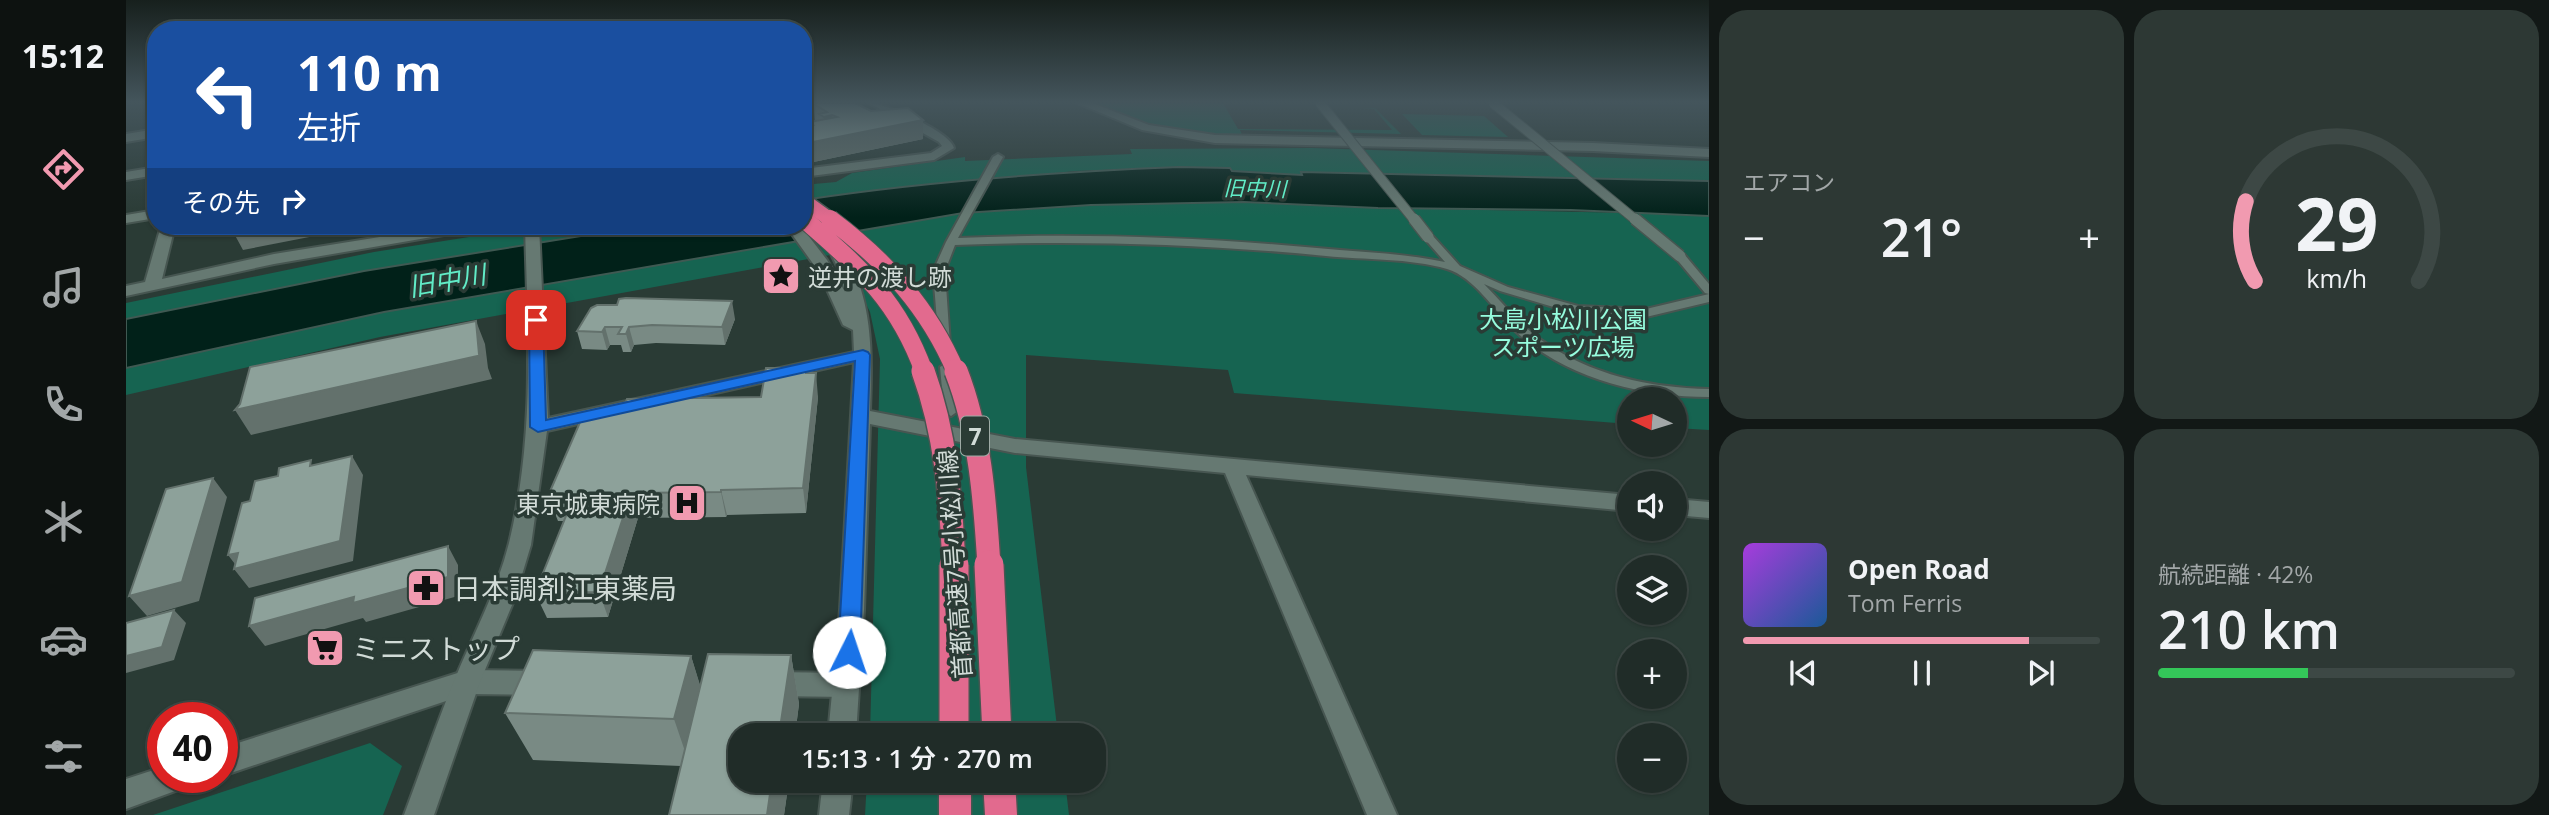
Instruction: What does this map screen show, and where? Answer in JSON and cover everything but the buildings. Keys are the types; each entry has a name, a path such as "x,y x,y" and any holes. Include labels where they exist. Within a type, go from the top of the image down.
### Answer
{"highway":[{"name":"首都高速7号小松川線","path":"812,206 894,274 933,324 962,386 975,432 982,485 990,581 996,723"},
{"name":"首都高速7号小松川線","path":"812,227 854,262 890,302 907,328 932,389 943,439 948,487 954,580 954,723"},
{"path":"955,793 955,815"},
{"path":"1000,793 1001,815"}],"street":[{"path":"812,172 934,156 948,148 945,141"},
{"path":"1304,141 1651,149 1709,154"},
{"path":"1351,141 1456,268 1501,307 1519,328 1560,357 1626,383 1664,392 1709,393"},
{"path":"1539,141 1680,256 1709,291"},
{"path":"951,411 939,271 951,242 998,157"},
{"path":"126,176 147,172"},
{"path":"812,213 845,265 860,312 863,355 843,723"},
{"path":"126,219 147,216"},
{"path":"152,285 166,235"},
{"path":"126,291 286,257 419,235"},
{"path":"419,815 467,682 503,598 520,545 538,427 531,235"},
{"path":"801,235 818,254 839,292 863,355"},
{"path":"951,242 1041,237 1282,248 1456,268 1504,289 1577,310 1615,314 1646,313 1709,298"},
{"path":"538,427 863,355"},
{"path":"861,416 1015,446 1617,502"},
{"path":"1233,468 1382,815"},
{"path":"1687,509 1706,512"},
{"path":"238,757 467,682 576,683"},
{"path":"742,684 847,685"},
{"path":"126,794 147,787"},
{"path":"834,815 837,793"}],"green space":[{"path":"1312,148 1709,161 1709,181 1302,172 1303,175 1179,167 1075,171 812,199 812,184 836,182 852,173 965,157 965,161 1132,154 1130,149"},
{"name":"大島小松川公園 スポーツ広場","path":"1244,202 1709,216 1709,430 1687,429 1687,387 1617,387 1617,423 1234,393 1228,370 1026,355 1026,467 1057,723 870,723 880,359 870,312 841,253 380,337 126,395 126,368 384,312 919,219 1122,204"},
{"path":"482,235 587,235 364,271 126,319 126,303 374,252"},
{"path":"370,743 402,766 383,815 153,815 219,793 238,793 238,787"},
{"path":"866,793 1066,793 1069,815 865,815"}],"water":[{"name":"旧中川","path":"1179,167 1230,168 1232,171 1302,175 1301,172 1709,181 1709,216 1244,202 1091,205 963,213 384,312 126,368 126,319 364,271 587,235 812,235 812,199 991,178"}],"place":[{"name":"逆井の渡し跡","path":"781,276"},
{"name":"東京城東病院","path":"687,503"},
{"name":"日本調剤江東薬局","path":"426,588"},
{"name":"ミニストップ","path":"325,648"}],"route":[{"path":"536,320 538,427 863,355 849,652"}]}
